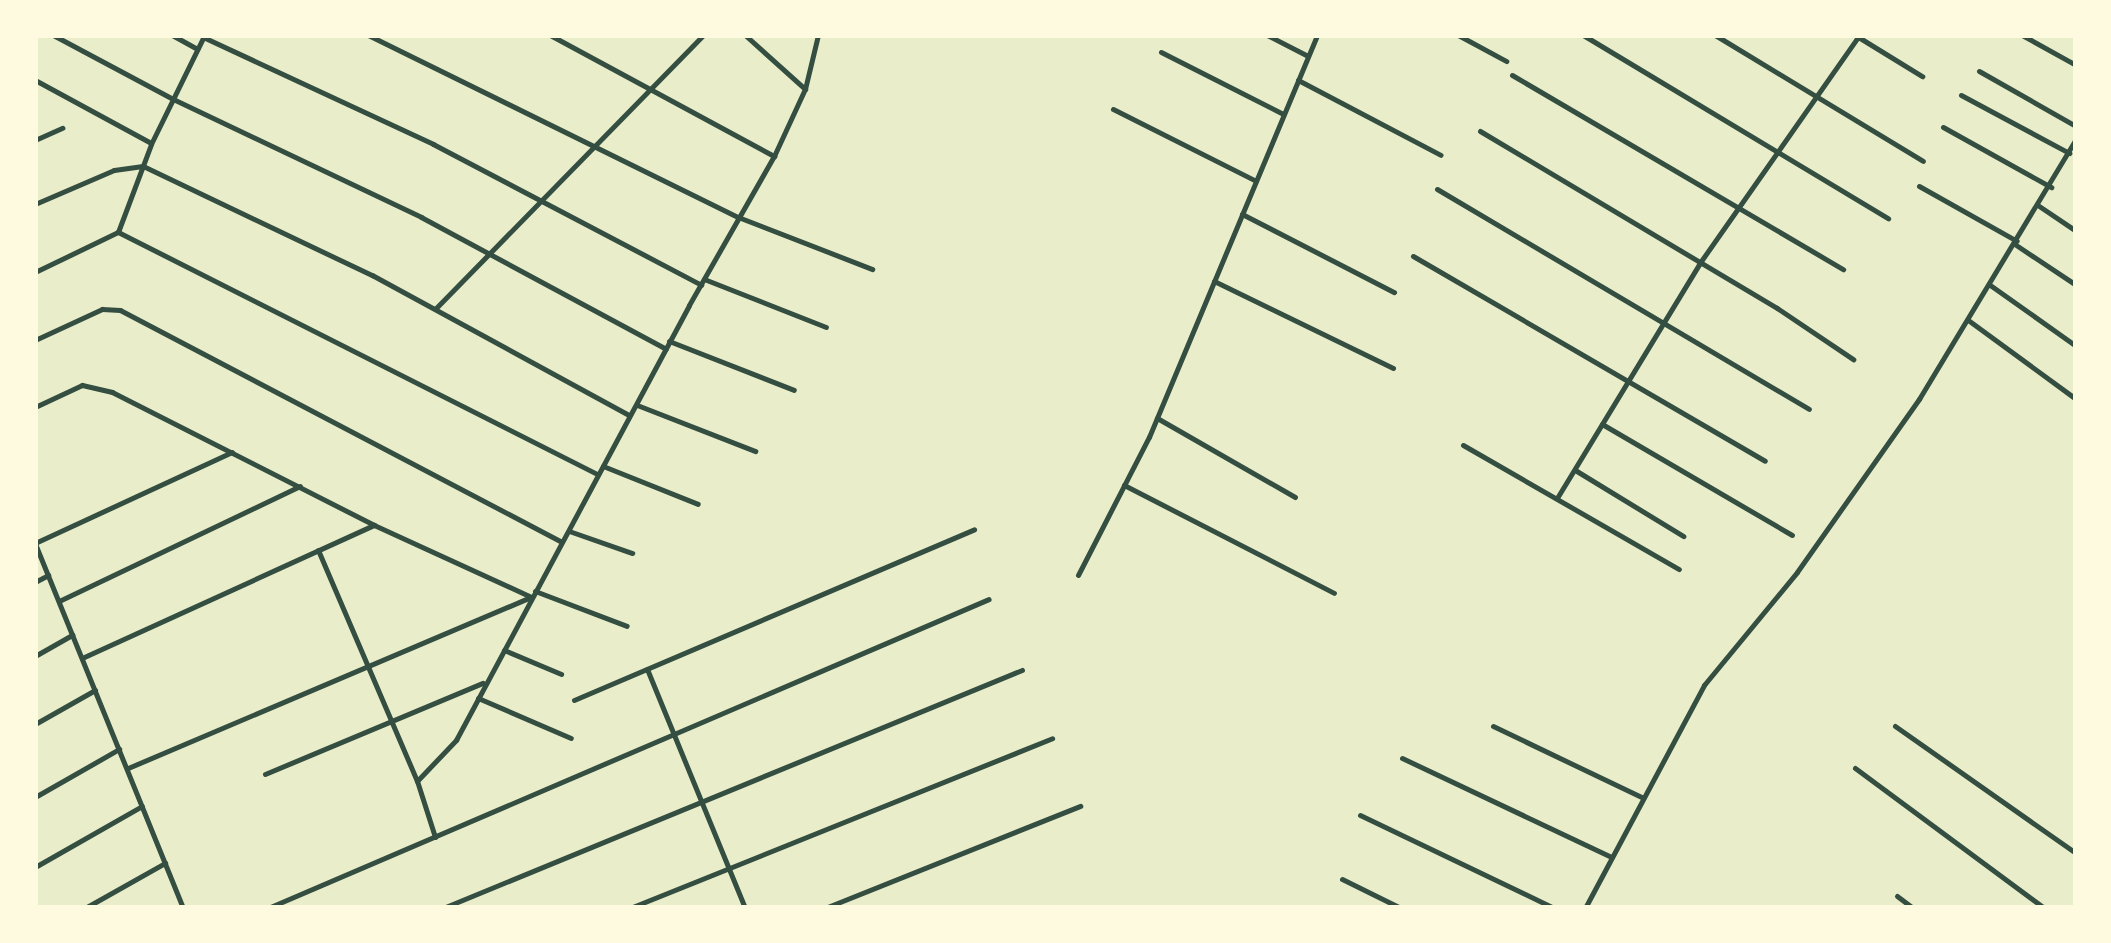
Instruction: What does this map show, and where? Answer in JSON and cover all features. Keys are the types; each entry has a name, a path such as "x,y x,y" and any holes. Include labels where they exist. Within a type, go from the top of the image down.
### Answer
{"street":[{"path":"53,35 172,99 420,217 668,345 794,390"},
{"path":"172,35 198,49"},
{"path":"368,35 738,217 872,269"},
{"path":"550,35 774,156"},
{"path":"745,35 804,89"},
{"path":"417,781 456,740 774,156 804,89 818,35"},
{"path":"1267,35 1308,56"},
{"path":"1078,574 1157,418 1317,35"},
{"path":"1458,35 1506,61"},
{"path":"1583,35 1888,218"},
{"path":"1715,35 1923,161"},
{"path":"2022,35 2076,65"},
{"path":"35,272 118,232 152,144 204,36 433,144 702,282 826,328"},
{"path":"435,309 699,36"},
{"path":"1556,498 1700,264 1818,98 1856,36 1922,76"},
{"path":"1161,52 1284,114"},
{"path":"1979,71 2076,126"},
{"path":"1512,75 1843,269"},
{"path":"35,80 152,144"},
{"path":"1298,80 1441,156"},
{"path":"1960,95 2069,153"},
{"path":"1113,108 1256,181"},
{"path":"1943,127 2051,187"},
{"path":"35,140 62,128"},
{"path":"1480,132 1853,359"},
{"path":"1584,908 1704,685 1797,572 1920,398 2075,143"},
{"path":"35,204 114,170 143,166 435,309 630,415"},
{"path":"1920,186 2016,243 2076,285"},
{"path":"1437,189 1809,409"},
{"path":"2039,206 2076,231"},
{"path":"1242,214 1394,292"},
{"path":"118,232 598,474"},
{"path":"1413,256 1766,462"},
{"path":"1214,281 1394,368"},
{"path":"1990,285 2076,346"},
{"path":"35,340 102,309 120,310 561,542"},
{"path":"1968,320 2076,399"},
{"path":"35,406 82,385 95,386 374,525 533,594 627,626"},
{"path":"635,405 755,451"},
{"path":"1157,418 1296,497"},
{"path":"1602,424 1792,535"},
{"path":"1463,445 1679,569"},
{"path":"182,908 35,543 232,452"},
{"path":"602,466 698,504"},
{"path":"1574,470 1683,536"},
{"path":"1124,485 1334,593"},
{"path":"59,601 300,486"},
{"path":"82,658 374,525"},
{"path":"568,530 632,553"},
{"path":"574,700 974,530"},
{"path":"318,550 417,781 435,836"},
{"path":"35,582 48,575"},
{"path":"128,768 533,594"},
{"path":"268,908 988,598"},
{"path":"35,656 73,635"},
{"path":"503,650 561,674"},
{"path":"647,669 745,908"},
{"path":"442,908 1022,670"},
{"path":"265,774 486,682"},
{"path":"35,724 95,690"},
{"path":"477,698 571,738"},
{"path":"1493,726 1642,798"},
{"path":"1895,726 2076,853"},
{"path":"630,908 1052,738"},
{"path":"35,797 120,749"},
{"path":"1402,758 1610,857"},
{"path":"1855,768 2044,908"},
{"path":"35,867 142,806"},
{"path":"825,908 1080,806"},
{"path":"1360,815 1554,908"},
{"path":"85,908 165,863"},
{"path":"1342,879 1401,908"},
{"path":"1897,896 1913,908"}]}
